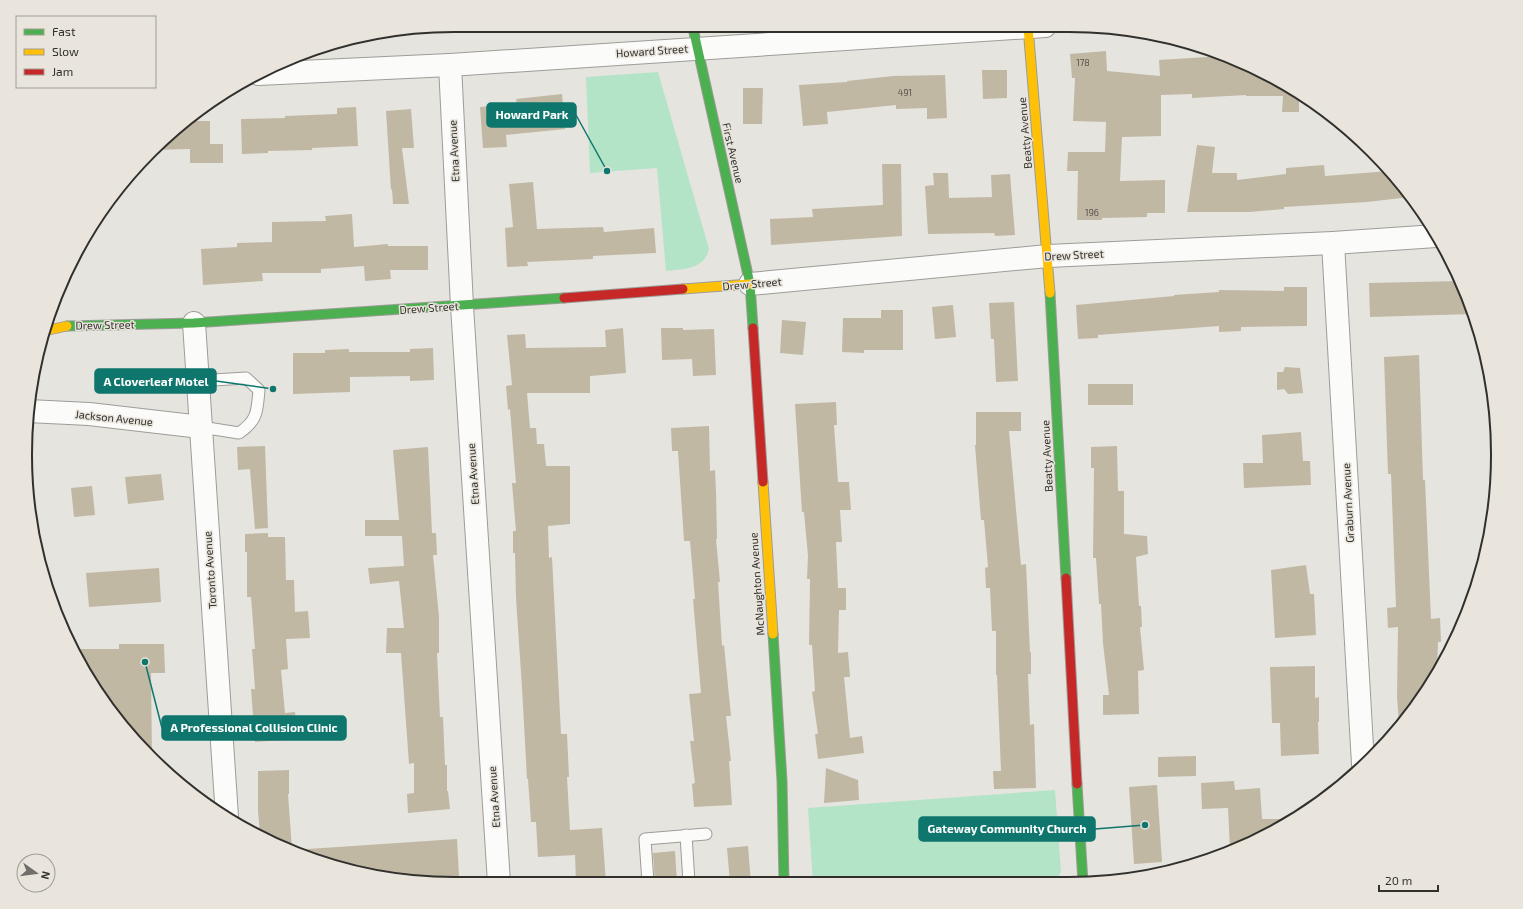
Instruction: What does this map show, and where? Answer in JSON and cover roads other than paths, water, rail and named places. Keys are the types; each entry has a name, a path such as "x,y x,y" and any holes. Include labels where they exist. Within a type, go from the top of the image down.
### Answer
{"main road":[{"name":"First Avenue","path":"694,32 696,49 750,284"},
{"name":"Beatty Avenue","path":"1037,32 1048,256 1083,876"},
{"name":"Drew Street","path":"67,326 194,323 462,306 750,284"},
{"name":"McNaughton Avenue","path":"750,284 782,781 784,877"},
{"path":"52,325 67,326"},
{"path":"51,330 67,326"}],"street":[{"name":"Howard Street","path":"274,73 450,65 960,32"},
{"name":"Etna Avenue","path":"450,65 462,306 499,877"},
{"name":"Drew Street","path":"750,284 1048,256 1333,243 1430,236"},
{"name":"Graburn Avenue","path":"1333,243 1364,756"},
{"name":"Toronto Avenue","path":"194,323 227,810"},
{"name":"Jackson Avenue","path":"35,411 89,414 201,427"}],"lane":[{"path":"197,381 246,378 258,390 257,412 250,426 239,433 201,427"},
{"path":"648,877 645,839 706,834"},
{"path":"686,835 689,877"}],"place":[{"name":"Howard Park","path":"607,171"},
{"name":"A Cloverleaf Motel","path":"273,389"},
{"name":"A Professional Collision Clinic","path":"145,662"},
{"name":"Gateway Community Church","path":"1145,825"}]}
